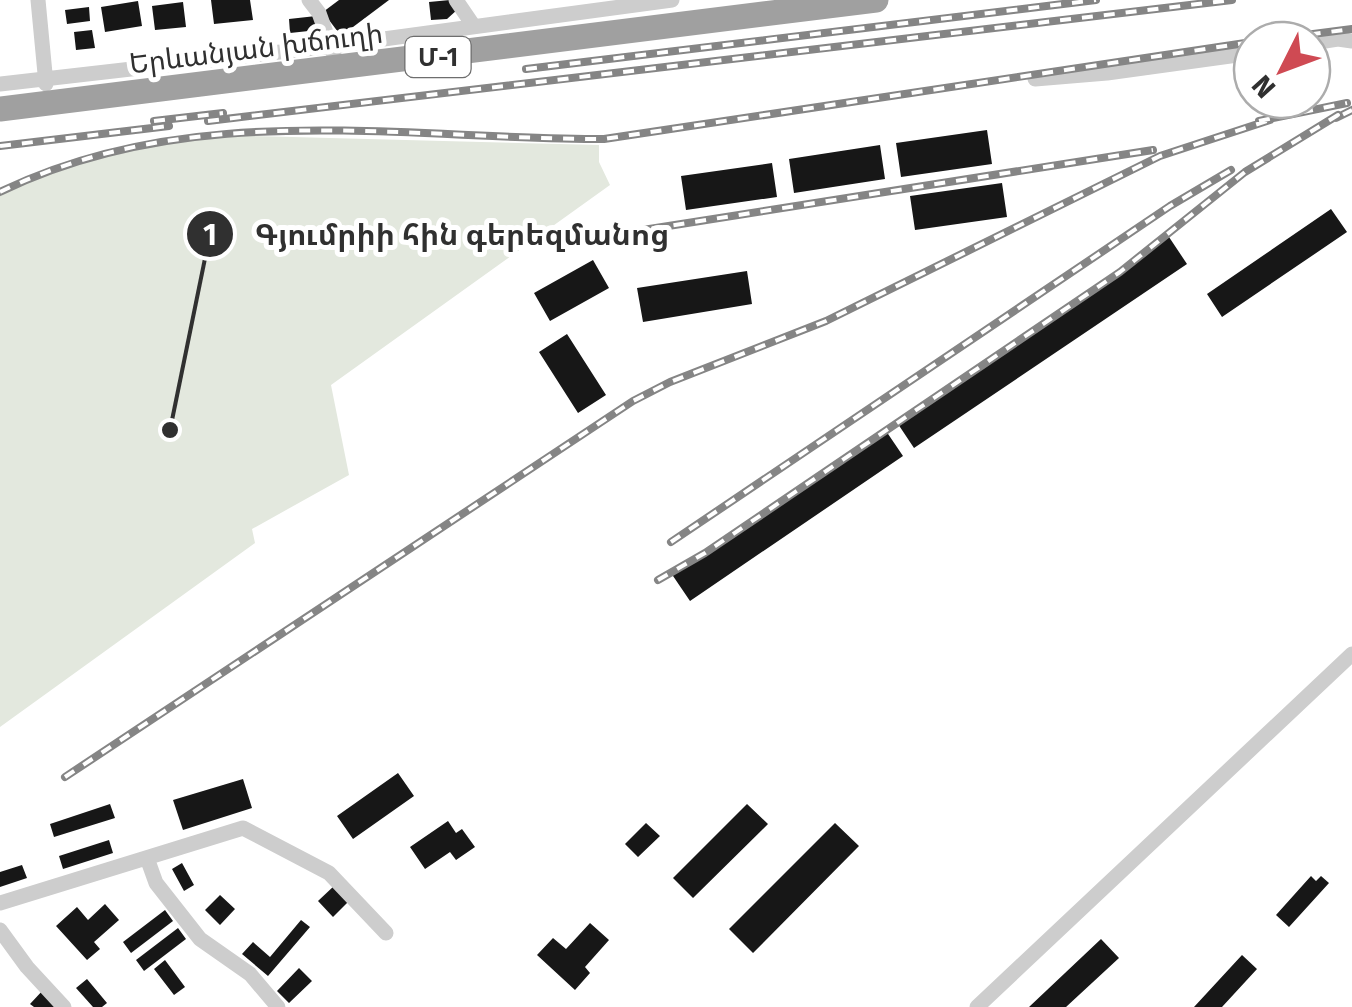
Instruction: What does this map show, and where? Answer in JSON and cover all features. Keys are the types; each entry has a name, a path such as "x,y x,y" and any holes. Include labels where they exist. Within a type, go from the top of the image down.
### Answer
{"highway":[{"name":"Երևանյան խճուղի","path":"0,109 47,91 335,57 555,42 737,8 866,1"}],"street":[{"path":"309,0 335,57 473,25 672,0"},
{"path":"456,0 473,25"},
{"path":"0,84 47,91 42,2"},
{"path":"1035,80 1232,56"},
{"path":"977,1007 1352,654"},
{"path":"0,903 242,828 329,873 386,933"},
{"path":"147,858 156,883 200,939 250,974 278,1007"},
{"path":"0,930 27,968 64,1007"}],"shaded area":[{"path":"215,135 599,145 599,162 610,185 331,385 349,475 252,529 255,543 0,727 0,194 80,164"}],"building":[{"path":"211,0 250,0 253,20 214,24"},
{"path":"339,0 389,0 341,36 323,12"},
{"path":"450,0 458,9 447,19 431,20 429,2"},
{"path":"138,1 142,26 105,32 101,7"},
{"path":"183,2 186,27 155,30 152,6"},
{"path":"89,7 90,21 67,24 65,10"},
{"path":"316,16 318,30 290,33 289,19"},
{"path":"92,30 95,48 76,50 74,32"},
{"path":"987,130 992,164 901,177 896,143"},
{"path":"880,145 885,179 794,193 789,159"},
{"path":"772,163 777,197 686,210 681,176"},
{"path":"1002,183 1007,217 915,230 910,196"},
{"path":"1331,209 1347,232 1222,317 1207,294"},
{"path":"1169,237 1187,264 914,448 896,421"},
{"path":"593,260 609,288 550,321 534,293"},
{"path":"747,271 752,304 643,322 637,288"},
{"path":"567,334 606,395 578,413 539,352"},
{"path":"884,428 903,456 690,601 671,573"},
{"path":"398,773 414,796 353,839 337,816"},
{"path":"243,779 252,808 183,830 173,800"},
{"path":"110,804 115,818 54,837 50,824"},
{"path":"747,804 768,824 693,898 673,878"},
{"path":"448,821 456,833 462,829 475,847 456,860 450,852 425,869 410,847"},
{"path":"646,823 660,836 638,857 625,844"},
{"path":"835,823 859,846 753,953 729,929"},
{"path":"109,840 113,853 63,869 59,856"},
{"path":"182,863 194,885 184,891 172,869"},
{"path":"22,865 27,878 0,887 0,872"},
{"path":"1311,876 1316,881 1321,876 1329,883 1289,927 1276,915"},
{"path":"335,885 350,900 333,917 318,901"},
{"path":"220,895 235,909 220,925 205,910"},
{"path":"105,904 119,920 94,942 100,949 87,960 56,926 77,907 88,920"},
{"path":"165,910 173,921 131,953 123,942"},
{"path":"301,920 310,927 268,976 242,954 253,942 270,957"},
{"path":"590,923 609,940 585,967 590,973 575,990 537,955 553,938 566,949"},
{"path":"178,928 186,939 144,971 136,960"},
{"path":"1101,939 1119,958 1066,1007 1029,1007"},
{"path":"1242,955 1257,969 1222,1007 1194,1007"},
{"path":"165,960 185,987 174,995 154,969"},
{"path":"299,968 312,981 289,1003 277,991"},
{"path":"87,979 107,1003 102,1007 93,1007 76,988"},
{"path":"44,989 55,1007 30,1004"}],"railway":[{"path":"526,69 1096,0"},
{"path":"208,121 1232,0"},
{"path":"1332,32 1352,29"},
{"path":"0,192 72,163 146,144 221,134 374,131 604,139 1232,45"},
{"path":"1259,121 1347,103"},
{"path":"658,580 705,553 1120,272 1245,172 1352,110"},
{"path":"154,121 223,113"},
{"path":"65,777 633,401 670,382 826,321 1160,156 1270,120"},
{"path":"0,146 169,126"},
{"path":"630,232 1153,150"},
{"path":"671,542 1170,206 1231,170"}],"place":[{"name":"Գյումրիի հին գերեզմանոց","path":"170,430"}]}
